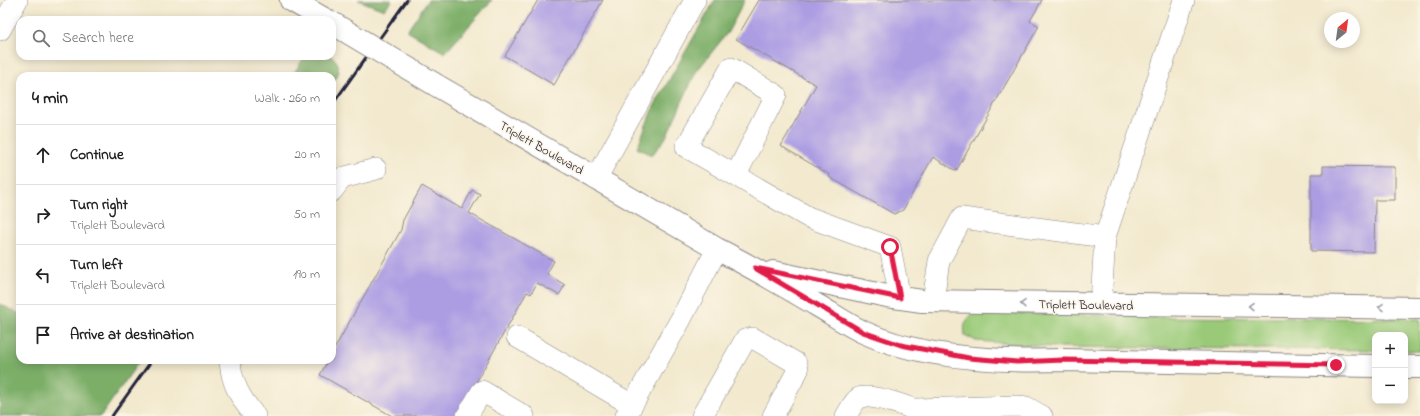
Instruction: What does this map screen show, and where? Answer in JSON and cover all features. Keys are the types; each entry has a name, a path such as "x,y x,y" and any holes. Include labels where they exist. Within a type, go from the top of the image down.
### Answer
{"main road":[{"path":"301,2 320,16"},
{"name":"Triplett Boulevard","path":"336,25 596,179 717,249 755,268 863,332 901,345 969,358 1017,362 1063,360 1372,366"},
{"name":"Triplett Boulevard","path":"755,268 900,298 933,301 1420,308"},
{"path":"1408,367 1420,367"}],"street":[{"path":"0,30 17,0"},
{"path":"596,179 694,0"},
{"path":"1101,304 1105,237 1184,0"},
{"path":"736,175 776,95 731,68 686,147 808,217 890,247 900,298"},
{"path":"336,186 342,178 376,169"},
{"path":"933,301 939,261 962,218 1105,237"},
{"path":"517,337 629,411 681,319 717,249"},
{"path":"702,416 745,340 753,338 796,363 798,370 773,416"},
{"path":"230,364 241,399 255,416"},
{"path":"467,416 482,391 524,416"},
{"path":"846,416 855,402 860,398 868,396 918,414 1018,406 1026,407 1042,416"}],"green space":[{"path":"358,0 392,0 384,10"},
{"path":"428,0 492,0 445,53 407,31"},
{"path":"715,0 745,0 728,32 696,72 665,139 652,155 637,148 652,110"},
{"path":"302,60 335,60 339,72 336,78 336,72 295,72"},
{"path":"0,304 16,312 16,364 137,364 101,416 0,416"},
{"path":"975,312 1145,317 1420,319 1420,351 1408,351 1408,332 1372,332 1372,350 1054,347 976,341 965,335 964,327 969,317"}],"building":[{"path":"538,0 603,0 554,85 505,56"},
{"path":"759,0 1042,0 1030,21 1039,26 956,171 933,157 903,210 894,214 829,177 830,175 781,146 816,85 736,39"},
{"path":"1323,166 1395,167 1395,200 1375,200 1374,252 1311,251 1311,174 1323,174"},
{"path":"422,186 462,209 472,190 480,194 469,213 554,261 547,274 565,285 559,295 537,283 531,294 527,292 457,416 392,416 320,375 326,364 336,364 336,346 401,230 403,220"}],"railway":[{"path":"336,99 407,0"},
{"path":"112,416 149,364"}],"route":[{"path":"890,247 900,298 755,268 863,332 901,345 969,358 1017,362 1063,360 1336,365"}]}
